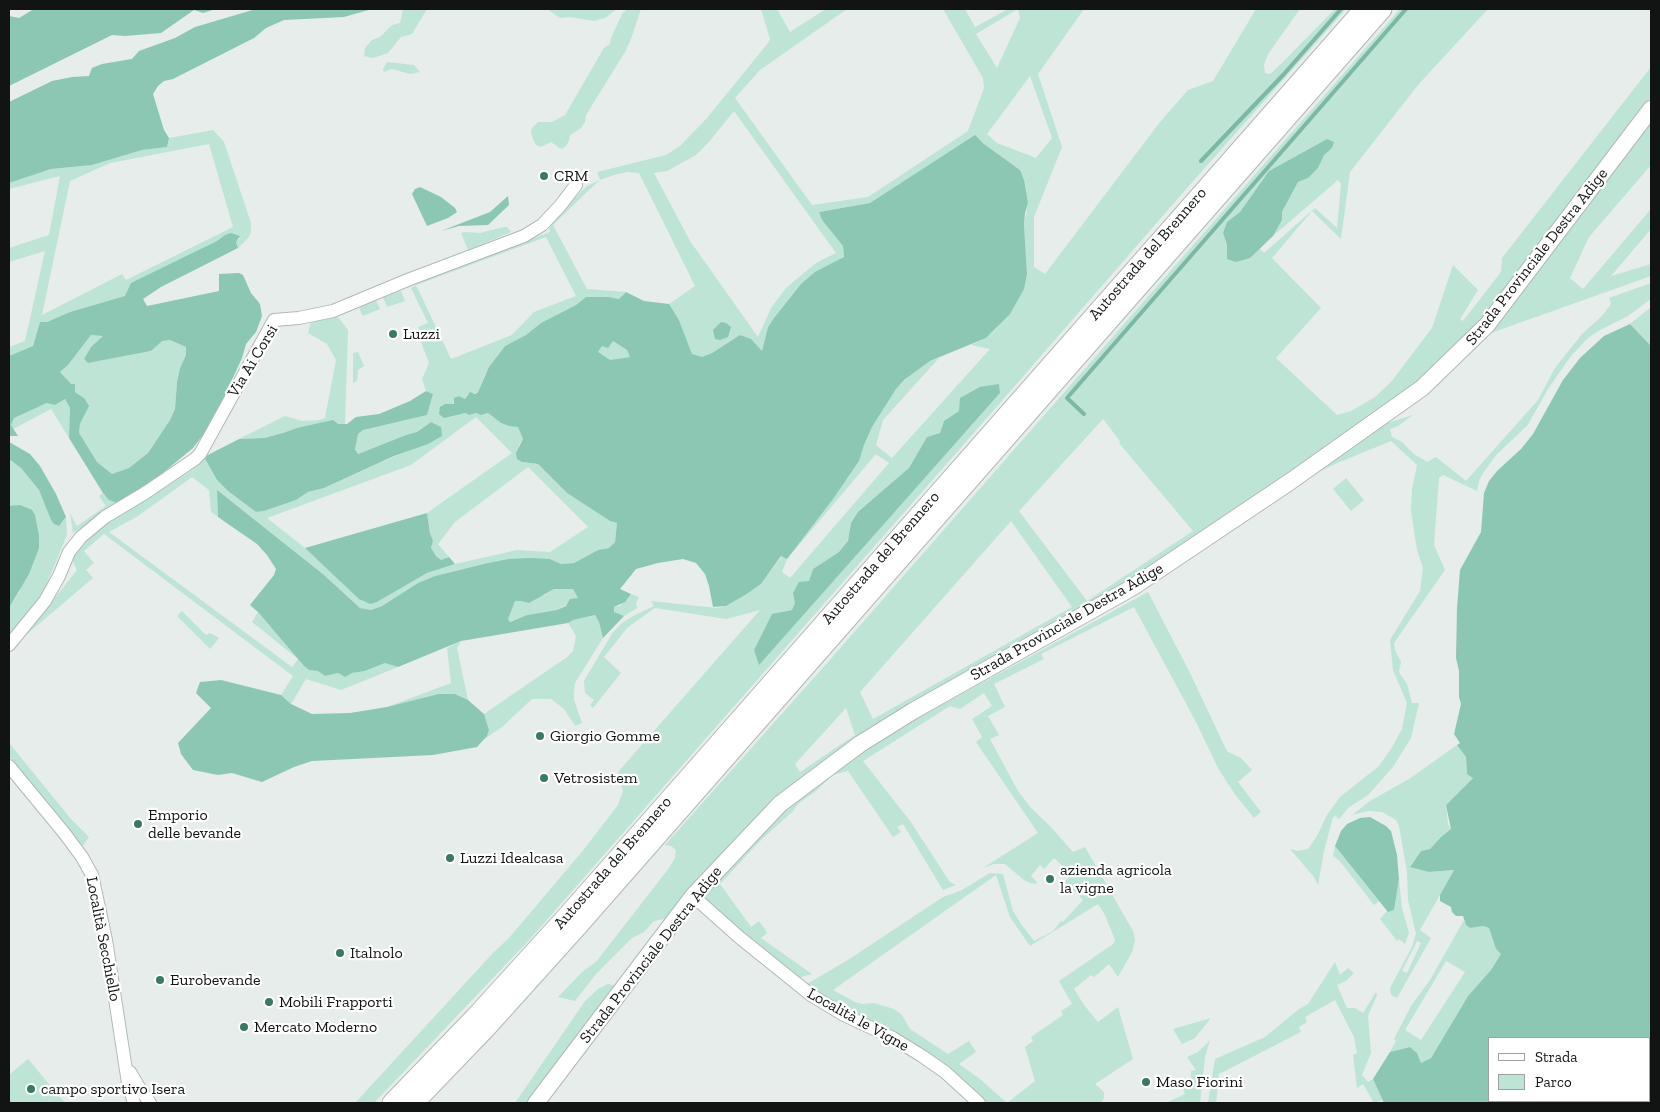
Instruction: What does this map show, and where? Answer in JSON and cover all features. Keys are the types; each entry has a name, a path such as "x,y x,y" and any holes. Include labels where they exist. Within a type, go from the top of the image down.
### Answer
{"highway":[{"name":"Autostrada del Brennero","path":"392,1103 472,1020 567,916 1364,9"},
{"name":"Autostrada del Brennero","path":"414,1103 488,1026 578,926 1382,9"}],"main road":[{"name":"Strada Provinciale Destra Adige","path":"536,1103 693,896 780,804 860,744 914,711 1133,587 1291,481 1422,388 1487,325 1651,108"}],"street":[{"name":"Via Ai Corsi","path":"9,645 45,601 59,576 69,552 81,537 105,517 145,493 200,454 274,320 299,318 333,311 410,279 524,236 542,225 576,185"},
{"name":"Località Secchiello","path":"9,766 65,834 92,874 106,940 128,1084 134,1103"},
{"name":"Località le Vigne","path":"693,896 739,937 811,995 844,1015 892,1038 922,1056 945,1072 979,1103"},
{"name":"Località Secchiello","path":"122,1050 125,1062 134,1080 150,1103"}],"green space":[{"path":"34,9 216,9 203,13 194,10 161,33 125,36 112,35 9,86 9,16 19,18"},
{"path":"256,9 372,9 344,17 284,20 266,28 254,38 173,79 164,81 153,94 164,130 169,138 167,147 142,150 92,165 51,169 9,183 9,102 52,81 89,76 92,68 102,64 132,59 139,51 175,38 195,27"},
{"path":"427,9 412,34 401,37 388,53 373,58 364,56 365,48 372,40 380,37 392,25 400,23 403,10"},
{"path":"547,9 617,9 605,18 594,21 570,17 560,18"},
{"path":"627,9 641,9 631,39 586,115 585,122 581,128 570,135 569,141 561,149 551,142 541,147 536,145 531,132 532,128 538,122 552,122 565,115 604,48 610,44 622,14"},
{"path":"761,9 777,9 790,32 826,9 847,9 760,70 735,98 812,205 868,197 968,131 984,88 983,78 943,9 965,9 975,27 1008,9 1018,9 1084,9 1038,74 1062,147 1034,217 1034,267 1045,274 1160,122 1188,90 1213,81 1256,9 1300,9 1268,54 1264,65 1265,73 1270,74 1335,9 1346,9 531,938 374,1103 355,1103 509,938 585,848 618,805 623,791 618,772 760,610 726,619 655,608 628,627 604,657 621,673 593,708 590,705 594,700 585,693 584,681 613,632 631,617 654,606 651,601 717,608 726,606 761,584 782,556 787,559 859,461 872,427 896,389 904,380 930,361 939,358 883,420 876,445 892,458 990,349 971,345 986,338 997,328 1027,274 1024,225 1028,203 1020,170 975,136 870,203 819,212 822,220 843,246 844,257 801,284 768,327 762,351 740,335 712,353 702,357 692,354 679,320 669,304 695,286 639,173 627,172 600,180 597,172 666,155 680,146 707,118 770,39","holes":["1018,9 1020,18 997,68 976,34","1030,76 1052,138 1036,158 997,143 987,134","734,111 836,253 816,263 786,288 771,308 758,337 690,241 654,173 667,171 696,155","999,384 1000,393 759,664 754,650 766,626 785,611 792,610 809,581 813,569 839,552 848,541 851,523 909,468 927,437 940,433 944,421","876,454 889,463 790,578 782,572 787,559"]},
{"path":"1400,9 1488,9 1418,85 1350,172 1341,239 1312,211 1272,258 1321,308 1276,358 1337,415 1351,411 1375,397 1391,382 1432,328 1453,265 1478,290 1460,319 1463,321 1501,272 1502,258 1651,67 1651,97 1604,161 1476,328 1416,383 1207,530 1089,608 857,737 745,829 698,878 668,918 654,921 644,932 632,938 596,974 575,1001 558,997 583,971 596,962 669,868 675,858 676,850 671,846 665,845 828,662","holes":["1327,139 1332,148 1324,154 1318,168 1308,178 1298,182 1282,212 1282,220 1273,236 1338,180 1341,184 1337,228 1315,208 1264,253 1259,248 1250,258 1227,259 1227,245 1223,233 1227,222 1240,212 1269,171","1103,419 1120,441 1119,443 1193,531 1087,601 1019,511","1011,521 1072,607 873,719 860,692","846,708 855,735 800,772 795,764"]},
{"path":"387,62 414,65 420,72 410,74 392,69 384,72 383,69"},
{"path":"1651,118 1651,165 1589,237 1570,278 1583,289 1651,209 1651,229 1611,276 1651,264 1651,276 1491,333"},
{"path":"213,130 224,142 251,223 249,237 238,248 236,242 240,238 225,235 183,258 126,296 70,312 47,322 40,322 33,346 9,356 9,347 25,341 45,251 9,262 9,248 49,235 60,176 9,189 9,183 51,169 92,165 142,150 167,147 169,138","holes":["209,144 233,227 126,280 122,274 42,315 70,181 110,163"]},
{"path":"975,135 984,144 1020,170 1024,180 1028,203 1024,225 1027,274 1024,289 1010,314 986,338 930,361 904,380 896,389 872,427 859,461 833,499 787,559 781,556 761,584 745,595 726,606 713,607 705,574 696,563 683,559 658,563 636,569 620,589 631,594 625,602 614,607 614,612 624,616 603,638 595,615 568,623 461,641 398,667 385,663 345,677 338,673 325,676 318,671 309,670 250,605 274,575 276,569 257,544 218,517 217,490 324,575 360,608 371,610 382,606 418,583 435,576 509,559 550,559 561,564 574,563 598,550 609,548 615,542 617,523 610,521 567,493 538,464 522,462 517,459 516,453 523,439 518,427 501,423 488,413 469,415 465,413 444,418 439,414 440,407 445,404 454,404 454,398 459,396 465,399 470,392 475,394 478,392 489,367 505,346 526,335 541,323 576,305 586,297 619,299 626,292 644,301 669,304 679,320 692,354 702,357 712,353 740,335 751,339 762,351 768,327 801,284 815,272 844,257 843,246 822,220 819,212 870,203","holes":["613,341 627,350 630,357 610,360 598,352 602,346 608,348","554,589 573,589 578,598 570,599 566,606 557,610 527,615 510,622 508,619 515,601 529,603"]},
{"path":"1327,139 1334,142 1332,148 1324,155 1318,168 1308,178 1298,182 1282,212 1282,220 1273,236 1250,258 1236,262 1227,259 1227,245 1223,233 1227,222 1240,212 1269,171"},
{"path":"600,180 553,225 587,289 626,292 619,299 586,297 576,305 541,323 526,335 505,346 485,375 478,392 467,395 465,399 459,396 455,398 449,416 465,413 481,415 488,413 501,423 509,426 518,426 523,439 519,445 522,462 538,464 567,493 610,521 617,523 615,542 609,548 598,550 574,563 561,564 550,559 488,563 435,576 418,583 382,606 371,610 360,608 324,575 217,491 218,517 211,512 209,490 192,477 138,516 109,532 292,667 298,659 309,670 318,671 325,676 338,673 345,677 385,663 398,667 341,690 306,679 291,704 281,695 293,676 104,534 84,551 94,563 86,570 93,578 26,635 77,570 72,554 98,529 192,470 204,457 217,480 228,491 256,512 296,500 308,492 324,488 409,450 431,422 417,432 358,454 355,444 358,434 362,430 427,415 433,394 426,391 422,379 429,363 421,342 424,340 418,327 428,323 411,288 416,285 415,282 550,232 550,222 587,186","holes":["546,237 576,296 534,312 512,335 451,359 416,285","476,417 512,453 427,513 433,541 431,548 436,556 441,560 449,557 438,544 455,522 528,467 588,527 550,552 517,550 455,564 427,573 377,602 364,602 305,548 267,518 411,465"]},
{"path":"420,187 441,197 455,208 457,212 448,218 427,226 412,194 415,189"},
{"path":"508,196 509,205 488,225 459,226 441,231 490,212"},
{"path":"507,227 511,232 468,250 461,233 480,233"},
{"path":"231,233 240,236 236,242 238,248 161,287 143,299 147,306 219,291 219,274 239,273 243,275 251,293 260,304 262,316 256,332 246,344 242,358 212,423 193,448 159,476 117,503 109,500 103,493 69,438 70,408 65,399 55,405 47,403 14,418 11,425 18,436 9,436 9,356 33,346 40,322 47,322 70,312 125,296 131,283 217,241","holes":["91,335 103,336 91,347 84,359 88,363 151,351 162,341 170,340 186,347 186,355 180,368 177,382 175,409 170,420 148,453 129,468 112,474 97,462 79,433 80,424 89,406 84,398 75,392 75,384 71,384 60,372 68,365"]},
{"path":"1651,283 1651,299 1628,316 1588,338 1571,356 1548,389 1527,426 1497,454 1483,473 1477,491 1443,475 1439,478 1434,545 1445,570 1394,643 1401,662 1399,672 1407,684 1412,703 1419,703 1411,738 1393,767 1368,795 1348,808 1340,818 1333,817 1318,885 1314,877 1290,849 1298,851 1308,849 1317,836 1327,815 1340,797 1379,766 1402,729 1407,703 1393,670 1390,640 1420,591 1423,568 1417,550 1411,511 1412,489 1417,465 1391,441 1319,472 1381,425 1413,415 1398,426 1390,429 1392,437 1402,442 1414,454 1427,462 1436,457 1466,481 1538,400 1555,368 1582,334 1602,316 1611,304 1609,298"},
{"path":"401,291 405,301 387,307 383,297"},
{"path":"376,300 380,309 363,316 359,308"},
{"path":"1651,307 1651,346 1630,324"},
{"path":"338,317 348,330 345,424 297,428 264,438 239,439 285,416 302,421 325,418 336,360 327,344 308,333 311,322"},
{"path":"721,322 731,327 728,337 720,340 715,339 713,330"},
{"path":"1630,324 1651,346 1651,1103 1384,1103 1373,1079 1390,1052 1410,1047 1417,1053 1421,1063 1431,1058 1468,996 1491,970 1501,954 1496,949 1489,928 1483,926 1470,928 1466,925 1463,916 1456,916 1452,912 1451,907 1440,901 1440,895 1454,870 1429,872 1410,867 1421,851 1430,849 1451,829 1446,805 1473,778 1467,774 1466,757 1457,745 1460,743 1454,734 1461,704 1459,697 1459,671 1456,658 1457,608 1460,570 1481,532 1484,493 1489,481 1497,471 1521,449 1533,434 1563,380 1580,358 1604,336"},
{"path":"91,335 104,336 91,347 84,359 88,363 151,351 161,341 170,340 186,347 186,355 180,368 177,382 175,409 170,420 148,453 129,468 112,474 97,462 82,439 79,433 80,424 85,415 84,398 75,392 60,372 68,365"},
{"path":"613,341 627,350 631,357 610,360 597,352 602,346"},
{"path":"358,352 364,366 358,370 357,381 353,383 353,353"},
{"path":"999,384 1000,393 759,665 754,650 772,614 792,610 795,603 793,593 799,582 809,581 813,569 839,552 848,541 851,523 858,512 909,468 927,437 940,433 944,421 959,411 960,398 980,387"},
{"path":"426,391 433,394 427,415 363,430 358,434 355,449 358,454 417,432 431,422 441,427 442,436 428,444 394,456 324,488 308,492 296,500 264,511 256,512 228,491 217,480 204,457 239,439 264,438 333,420 338,424 347,424 356,417 379,414 410,401"},
{"path":"65,399 70,408 69,438 51,409 13,429 11,425 14,418 47,403"},
{"path":"9,442 30,454 40,466 56,494 66,517 59,526 51,520 39,490 21,468 9,459"},
{"path":"9,459 21,468 39,490 51,520 62,523 66,517 67,535 42,595 9,635 9,608 20,591 9,506"},
{"path":"1346,478 1364,500 1351,511 1333,489"},
{"path":"103,493 109,500 117,503 73,533 70,513 77,526 106,506 99,496"},
{"path":"20,505 32,510 35,515 39,548 29,574 9,608 9,506"},
{"path":"427,513 433,541 431,548 441,560 449,557 455,564 427,573 377,602 370,604 359,599 305,548"},
{"path":"554,589 573,589 578,598 557,610 527,615 509,622 508,619 514,601 545,595"},
{"path":"1148,592 1190,673 1225,747 1228,752 1241,758 1252,770 1238,782 1261,812 1254,818 1234,793 1218,768 1196,722 1134,607 1041,654 1044,659 994,684 1005,707 988,716 999,735 990,739 1018,791 1031,808 1073,852 1085,847 1133,931 1135,940 1132,952 1118,977 1109,964 1094,977 1091,975 1074,989 1098,1022 1118,1007 1133,1059 1095,1084 1104,1092 1104,1098 1101,1103 1007,1103 984,1103 822,997 807,984 848,960 943,897 960,891 990,873 1003,874 1013,911 1034,941 1053,931 1083,900 1065,882 1071,874 1054,858 1044,869 1040,865 1031,876 1037,882 1036,884 1024,880 1005,864 994,864 983,868 1038,833 976,742 982,737 972,719 992,706 984,693 960,709 950,706 863,761 910,821 950,882 956,885 943,890 903,824 897,827 901,832 893,837 848,771 833,775 798,804 720,884 751,927 759,921 767,933 761,938 812,974 798,978 705,901 704,897 774,819 838,766 916,719","holes":["996,875 1010,917 1030,946 1098,904 1105,915 1115,940 1113,944 1059,981 1072,1004 1061,1011 1063,1015 1031,1037 1033,1041 1025,1047 1035,1081 1007,1103 980,1079 959,1064 976,1052 969,1041 948,1054 910,1029 902,1015 894,1009 874,1003 862,1004 855,1002 833,990"]},
{"path":"631,594 639,597 636,603 637,608 624,616 614,613 614,607 620,606"},
{"path":"182,611 206,635 210,633 219,638 210,649 177,616"},
{"path":"258,612 298,659 252,622"},
{"path":"595,615 603,638 575,683 574,700 582,723 575,726 564,709 551,699 532,699 502,727 483,740 489,730 484,714 567,657 573,651 576,636 568,623"},
{"path":"461,641 457,648 468,700 455,694 387,707 451,683 447,648"},
{"path":"221,680 281,695 291,704 312,714 350,713 387,707 439,694 455,694 468,700 484,714 489,730 487,736 477,747 433,755 312,761 262,782 232,773 218,775 193,770 181,754 178,743 211,708 196,693 200,682"},
{"path":"9,743 71,819 89,837 82,847 9,756"},
{"path":"1457,745 1466,757 1467,774 1474,777 1446,805 1448,824 1451,829 1430,849 1421,851 1410,866 1429,872 1454,870 1420,930 1431,938 1397,998 1391,995 1390,988 1412,947 1416,934 1408,900 1407,872 1399,826 1396,820 1382,812 1368,811 1352,815 1370,801 1409,779","holes":["1417,941 1421,943 1407,973 1402,971"]},
{"path":"1370,817 1391,831 1397,855 1399,879 1394,910 1388,912 1335,846 1341,831 1347,824 1360,818"},
{"path":"1335,846 1379,901 1374,905 1339,860 1333,856"},
{"path":"1399,879 1402,908 1409,933 1405,944 1399,939 1397,941 1380,919 1387,911 1394,910"},
{"path":"1464,920 1470,928 1483,926 1489,928 1496,949 1501,954 1491,970 1468,996 1431,1058 1421,1063 1417,1053 1410,1047 1390,1052 1396,1041 1394,1039 1411,1006 1430,980","holes":["1446,961 1465,972 1421,1040 1405,1030"]},
{"path":"1335,962 1340,975 1348,968 1354,973 1346,981 1337,985 1347,1008 1355,1008 1363,1013 1376,992 1377,995 1368,1016 1371,1053 1362,1075 1368,1082 1373,1079 1383,1100 1374,1103 1363,1084 1357,1088 1353,1055 1357,1053 1354,1037 1335,1000 1305,1017 1307,1022 1299,1027 1301,1032 1219,1074 1216,1103 1208,1103 1215,1059 1265,1037 1299,1009 1308,1004"},
{"path":"608,984 616,986 528,1103 515,1103 585,1001 598,989"},
{"path":"1211,1018 1195,1038 1182,1044 1173,1029"},
{"path":"1210,1040 1205,1057 1200,1103 1166,1103 1185,1094 1183,1087 1191,1077 1191,1071 1196,1070 1187,1057 1198,1052"},
{"name":"campo sportivo Isera","path":"28,1059 65,1103 9,1103 9,1075"}],"waterway":[{"path":"1201,161 1284,74 1341,9"},
{"path":"1084,414 1067,398 1406,9"}],"place":[{"name":"CRM","path":"544,176"},
{"name":"Luzzi","path":"393,334"},
{"name":"Giorgio Gomme","path":"540,736"},
{"name":"Vetrosistem","path":"544,778"},
{"name":"Emporio delle bevande","path":"138,824"},
{"name":"Luzzi Idealcasa","path":"450,858"},
{"name":"azienda agricola la vigne","path":"1050,879"},
{"name":"Italnolo","path":"340,953"},
{"name":"Eurobevande","path":"160,980"},
{"name":"Mobili Frapporti","path":"269,1002"},
{"name":"Mercato Moderno","path":"244,1027"},
{"name":"Maso Fiorini","path":"1146,1082"},
{"name":"campo sportivo Isera","path":"31,1089"}]}
